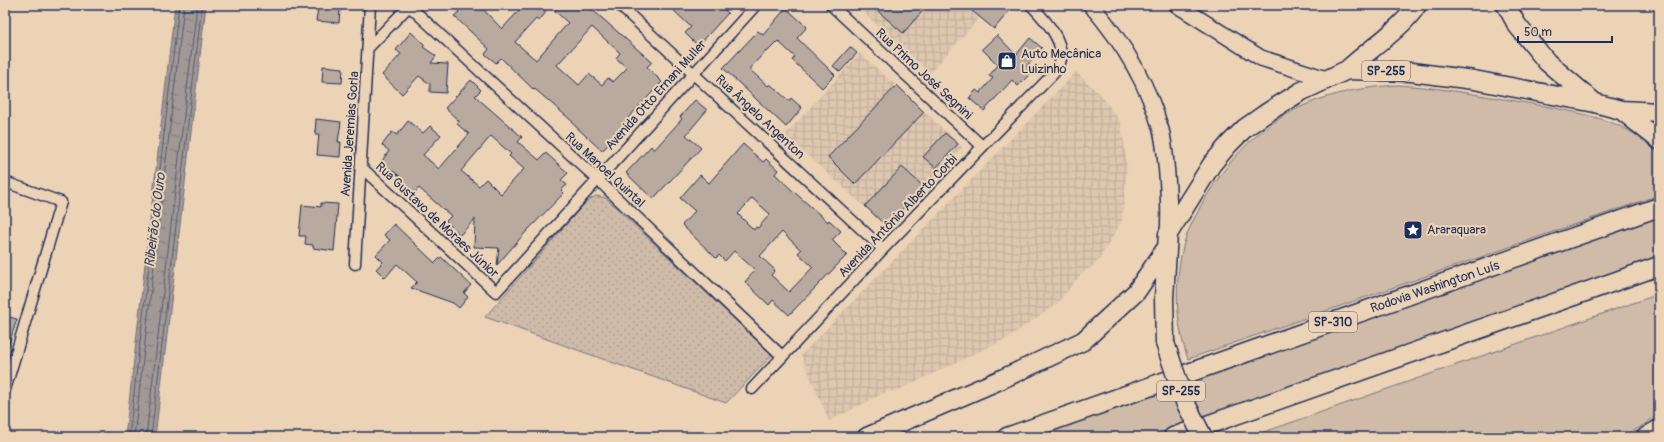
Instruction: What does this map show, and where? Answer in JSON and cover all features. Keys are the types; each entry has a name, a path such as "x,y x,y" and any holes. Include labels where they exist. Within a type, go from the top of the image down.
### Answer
{"highway":[{"name":"SP-255","path":"1203,437 1184,402 1165,343 1164,298 1168,240 1212,164 1245,128 1300,92 1347,70 1399,25 1413,12 1417,5"},
{"name":"SP-255","path":"1506,5 1517,26 1547,62 1595,103"},
{"name":"SP-255","path":"1347,70 1411,72 1474,80 1595,103 1621,110 1659,140"},
{"path":"1621,110 1659,112"},
{"name":"Rodovia Washington Luís","path":"1007,437 1659,207"},
{"path":"867,437 1002,380 1083,341 1136,292 1168,240"},
{"path":"1173,437 1659,266"},
{"path":"1646,437 1659,429"}],"main road":[{"path":"1091,5 1109,26 1133,65 1150,98 1162,131 1170,207 1168,240"},
{"path":"1178,5 1261,58 1326,79"}],"street":[{"name":"Avenida Jeremias Gorla","path":"355,264 369,47 370,5"},
{"path":"369,47 409,5"},
{"name":"Rua Manoel Quintal","path":"409,5 597,179 782,356"},
{"name":"Rua Ângelo Argenton","path":"619,5 883,249"},
{"name":"Avenida Otto Ernani Muller","path":"496,292 756,5"},
{"name":"Rua Primo José Segnini","path":"831,5 982,146"},
{"name":"Avenida Antônio Alberto Corbi","path":"752,389 883,249 1054,73 1061,60 1059,45 1049,25 1031,5"},
{"name":"Rua Gustavo de Moraes Júnior","path":"361,167 496,292"},
{"path":"5,182 61,202 8,368 5,390"}],"shaded area":[{"path":"855,5 991,5 930,73"},
{"path":"860,53 963,147 886,226 785,135"},
{"path":"1076,72 1101,95 1121,123 1127,166 1122,221 1097,263 1081,274 1057,304 1006,339 896,391 888,391 829,421 801,355"},
{"path":"1398,85 1443,89 1545,106 1592,116 1621,126 1640,138 1659,155 1659,195 1188,359 1180,331 1178,316 1177,287 1181,257 1184,243 1192,222 1223,171 1260,132 1290,112 1307,104 1341,93 1374,87"},
{"path":"596,196 606,198 772,355 726,403 485,317 587,201"},
{"path":"1659,217 1659,258 1148,437 1028,437"},
{"path":"1659,294 1659,414 1639,428 1621,437 1250,437"}],"water":[{"name":"Ribeirão do Ouro","path":"175,5 206,5 155,437 125,437"}],"building":[{"path":"452,5 479,5 502,29 524,5 538,5 546,12 539,21 536,19 515,42 536,60 568,23 555,11 560,5 587,5 652,62 647,67 662,82 627,119 630,122 602,151 572,123 573,122 535,89 534,90 501,58 496,63 485,54 489,49 454,16 459,12","holes":["592,27 620,53 616,58 627,68 613,82 608,78 602,85 589,74 579,85 557,65"]},
{"path":"668,5 719,5 728,13 698,46 685,33 691,27"},
{"path":"871,5 928,5 903,33"},
{"path":"965,5 1007,5 1011,9 994,29"},
{"path":"318,8 340,10 339,23 316,21"},
{"path":"786,8 807,27 797,38 835,75 822,88 792,60 795,57 778,41 749,69 768,86 770,84 789,101 791,98 802,108 786,127 723,68 758,31 763,35"},
{"path":"411,32 425,45 423,47 436,56 431,63 448,64 446,93 430,92 430,84 419,76 402,94 382,75 401,54 396,50"},
{"path":"997,35 1016,55 1030,38 1042,48 1027,66 1032,72 1018,86 1012,80 984,111 969,98 976,90 980,93 993,78 989,76 998,65 982,49"},
{"path":"850,47 857,53 840,72 833,66"},
{"path":"323,66 343,68 342,83 322,82"},
{"path":"471,80 481,90 475,96 522,137 518,142 539,160 546,153 568,173 561,180 567,185 561,190 564,193 524,234 497,265 499,248 474,247 475,219 460,235 446,221 451,216 419,188 414,193 401,180 402,178 381,162 389,151 382,145 392,132 397,135 408,121 423,133 430,126 441,135 423,155 439,169 469,134 457,124 459,121 445,108","holes":["491,136 511,154 509,156 524,169 501,194 486,179 479,186 461,171"]},
{"path":"897,85 924,112 855,184 828,157"},
{"path":"695,100 707,110 686,135 701,148 653,199 626,173 651,146 654,150 682,119 680,117"},
{"path":"316,119 341,122 338,142 341,142 340,157 317,155 319,134 315,134"},
{"path":"945,133 958,144 936,168 923,157"},
{"path":"743,144 763,162 766,159 778,170 775,174 828,222 829,220 841,231 832,240 847,255 789,315 773,300 769,305 745,282 755,270 734,251 725,261 719,255 716,258 682,225 695,211 680,198 700,175 709,183","holes":["752,198 770,214 758,228 756,227 754,230 738,214","782,232 801,250 798,253 813,267 789,292 771,275 775,270 760,256"]},
{"path":"902,167 924,187 886,226 865,206"},
{"path":"321,203 338,204 334,251 313,248 313,245 305,244 306,236 299,236 302,205 321,207"},
{"path":"394,224 435,263 441,257 471,285 464,293 468,297 459,308 453,303 411,288 417,282 397,264 385,278 376,269 383,262 376,255 390,240 384,235"},
{"path":"5,316 17,319 7,350 5,349"}],"place":[{"name":"Auto Mecânica Luizinho","path":"1007,61"},
{"name":"Araraquara","path":"1413,230"}]}
